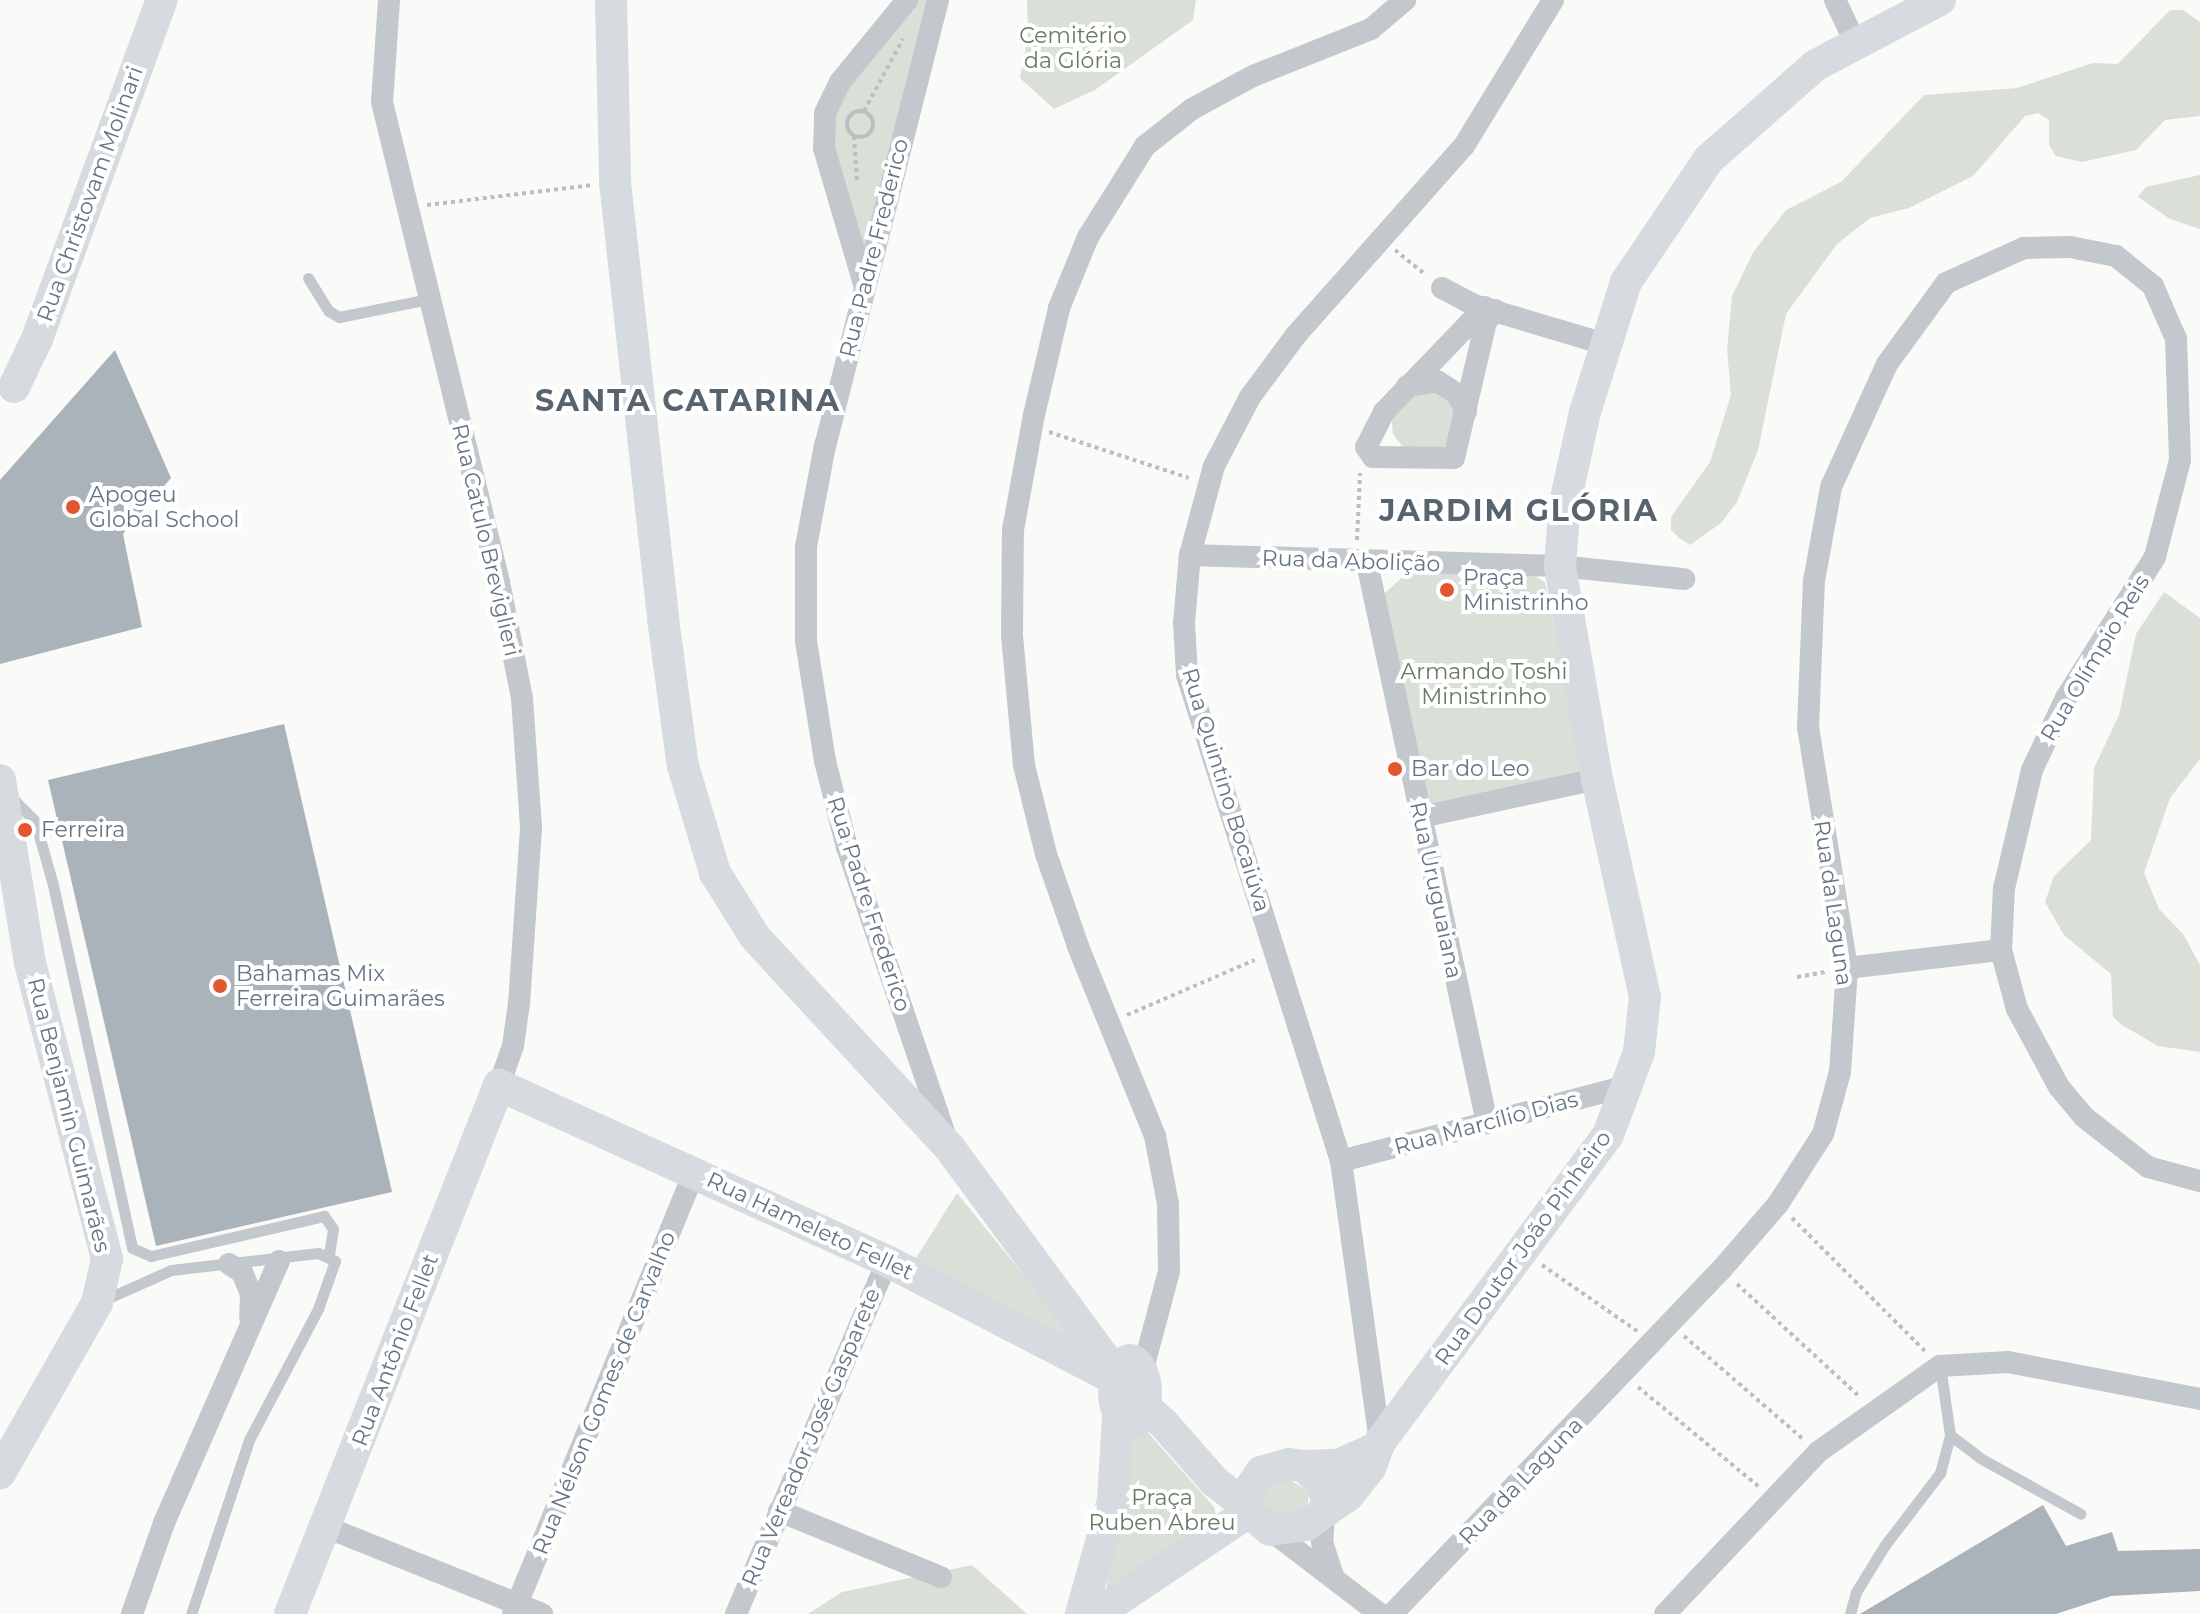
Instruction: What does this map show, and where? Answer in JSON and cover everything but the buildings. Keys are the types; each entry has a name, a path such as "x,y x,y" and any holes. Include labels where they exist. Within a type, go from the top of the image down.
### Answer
{"street":[{"name":"Rua Christovam Molinari","path":"4,399 37,339 162,0"},
{"name":"Rua Catulo Breviglieri","path":"389,0 382,102 404,208 489,538 522,698 531,828 519,1003 513,1046 499,1085"},
{"path":"611,0 615,182 663,619 683,766 697,824 715,873 755,937 949,1147 1082,1325 1198,1464 1380,1614"},
{"path":"612,68 630,0"},
{"path":"864,285 824,148 825,113 840,82 907,0"},
{"name":"Rua Padre Frederico","path":"938,0 864,285 806,547 806,641 825,761 847,847 949,1147"},
{"path":"1081,1614 1109,1526 1126,1381 1169,1271 1168,1204 1155,1136 1046,854 1024,765 1012,636 1013,530 1032,426 1059,308 1082,251 1112,192 1145,146 1192,109 1253,76 1371,29 1405,0"},
{"name":"Rua Quintino Bocaiúva","path":"1378,1445 1341,1161 1187,675 1184,623 1190,555 1209,484 1250,397 1296,335 1384,241 1464,146 1553,0"},
{"path":"1835,0 1856,44"},
{"name":"Rua Doutor João Pinheiro","path":"1326,1513 1356,1486 1378,1445 1608,1135 1631,1085 1645,997 1597,779 1560,566 1565,503 1605,344 1626,282 1709,159 1816,65 1940,0"},
{"name":"Rua da Laguna","path":"1392,1614 1624,1376 1721,1270 1778,1204 1823,1134 1840,1072 1839,969 1808,728 1814,581 1831,487 1887,364 1946,283 2024,248 2070,247 2116,256"},
{"name":"Rua Olímpio Reis","path":"2116,256 2153,286 2176,339 2180,460 2155,557 2066,698 2032,770 2004,888 2001,950 2017,1009 2059,1087 2084,1117 2148,1167 2200,1181"},
{"path":"1442,288 1490,308 1605,344"},
{"path":"1490,308 1454,458 1368,447 1407,386 1490,308"},
{"path":"0,350 14,368 4,399"},
{"path":"1407,386 1437,381 1457,394 1466,412"},
{"name":"Rua da Abolição","path":"1190,555 1362,563 1560,566 1684,579"},
{"name":"Rua Uruguaiana","path":"1362,563 1487,1123"},
{"path":"1421,817 1597,779"},
{"name":"Rua Benjamin Guimarães","path":"0,1473 97,1303 107,1259 30,963 1,784"},
{"path":"1839,969 2001,950"},
{"name":"Rua Hameleto Fellet","path":"499,1085 695,1171 887,1261 1126,1381"},
{"name":"Rua Antônio Fellet","path":"290,1614 499,1085"},
{"name":"Rua Marcílio Dias","path":"1341,1161 1631,1085"},
{"name":"Rua Nélson Gomes de Carvalho","path":"515,1609 695,1171"},
{"path":"132,1614 250,1319 279,1261"},
{"name":"Rua Vereador José Gasparete","path":"736,1614 887,1261"},
{"path":"229,1264 242,1272 251,1294 250,1319"},
{"path":"1665,1614 1818,1452 1873,1410 1940,1366 2008,1362 2200,1399"},
{"name":"Rua Doutor João Pinheiro","path":"1304,1466 1338,1465 1378,1445"},
{"path":"1130,1614 1257,1511 1269,1467 1304,1466 1323,1485 1326,1513 1322,1542 1333,1576"},
{"path":"779,1511 941,1577"},
{"path":"1097,1614 1257,1511 1306,1525 1326,1513"},
{"path":"326,1527 515,1609 542,1614"}],"lane":[{"path":"308,278 329,311 339,317 429,299"},
{"path":"1,784 35,821 132,1248 151,1256 324,1216 333,1229 329,1255 336,1265 333,1276 249,1440 191,1614"},
{"path":"97,1303 171,1270 329,1255"},
{"path":"1850,1614 1856,1592 1885,1545 1940,1473 1950,1435 1940,1366"},
{"path":"1950,1435 1980,1458 2081,1514"}],"path":[{"path":"864,111 873,128 863,137 854,136 849,117 864,111 910,28"},
{"path":"404,208 615,182"},
{"path":"1384,241 1442,288"},
{"path":"1032,426 1209,484"},
{"path":"1362,563 1361,464 1368,447"},
{"path":"1109,1023 1275,951"},
{"path":"1797,977 1839,969"},
{"path":"1778,1204 1940,1366"},
{"path":"1524,1252 1615,1315"},
{"path":"1721,1270 1873,1410"},
{"path":"1671,1325 1818,1452"},
{"path":"1624,1376 1773,1499"}],"green space":[{"path":"917,0 932,0 862,257 831,147 832,115 845,88"},
{"name":"Cemitério da Glória","path":"1027,0 1196,0 1193,20 1095,90 1054,109 1020,78 1028,37"},
{"path":"2170,10 2183,10 2200,22 2200,116 2165,120 2136,150 2082,162 2056,156 2049,145 2049,120 2038,113 2025,116 1973,176 1909,208 1870,218 1837,244 1786,314 1758,450 1737,502 1721,523 1690,545 1679,538 1671,530 1671,517 1710,462 1731,395 1727,350 1732,296 1754,251 1786,210 1841,182 1924,95 2017,88 2093,63 2118,64"},
{"path":"2200,175 2200,229 2170,219 2138,197 2146,187"},
{"path":"1424,384 1460,406 1450,448 1407,452 1393,434 1391,411"},
{"name":"Armando Toshi Ministrinho","path":"1527,572 1545,582 1583,767 1578,772 1430,806 1384,594 1407,573"},
{"path":"2164,592 2200,618 2200,759 2170,798 2144,873 2159,909 2183,934 2200,965 2200,1052 2158,1046 2113,1017 2111,974 2064,935 2045,902 2054,876 2091,840 2094,768 2119,715 2136,634"},
{"path":"957,1193 1051,1309 1085,1350 913,1263"},
{"name":"Praça Ruben Abreu","path":"1127,1417 1136,1419 1214,1507 1216,1515 1106,1590"},
{"path":"1286,1477 1309,1492 1308,1503 1299,1512 1268,1514 1260,1487"},
{"path":"972,1565 1027,1614 808,1614 842,1592"}],"place":[{"name":"Apogeu Global School","path":"73,507"},
{"name":"Praça Ministrinho","path":"1447,590"},
{"name":"Bar do Leo","path":"1395,769"},
{"name":"Ferreira","path":"25,830"},
{"name":"Bahamas Mix Ferreira Guimarães","path":"220,986"}],"district":[{"name":"SANTA CATARINA","path":"688,401"},
{"name":"JARDIM GLÓRIA","path":"1519,511"}]}
